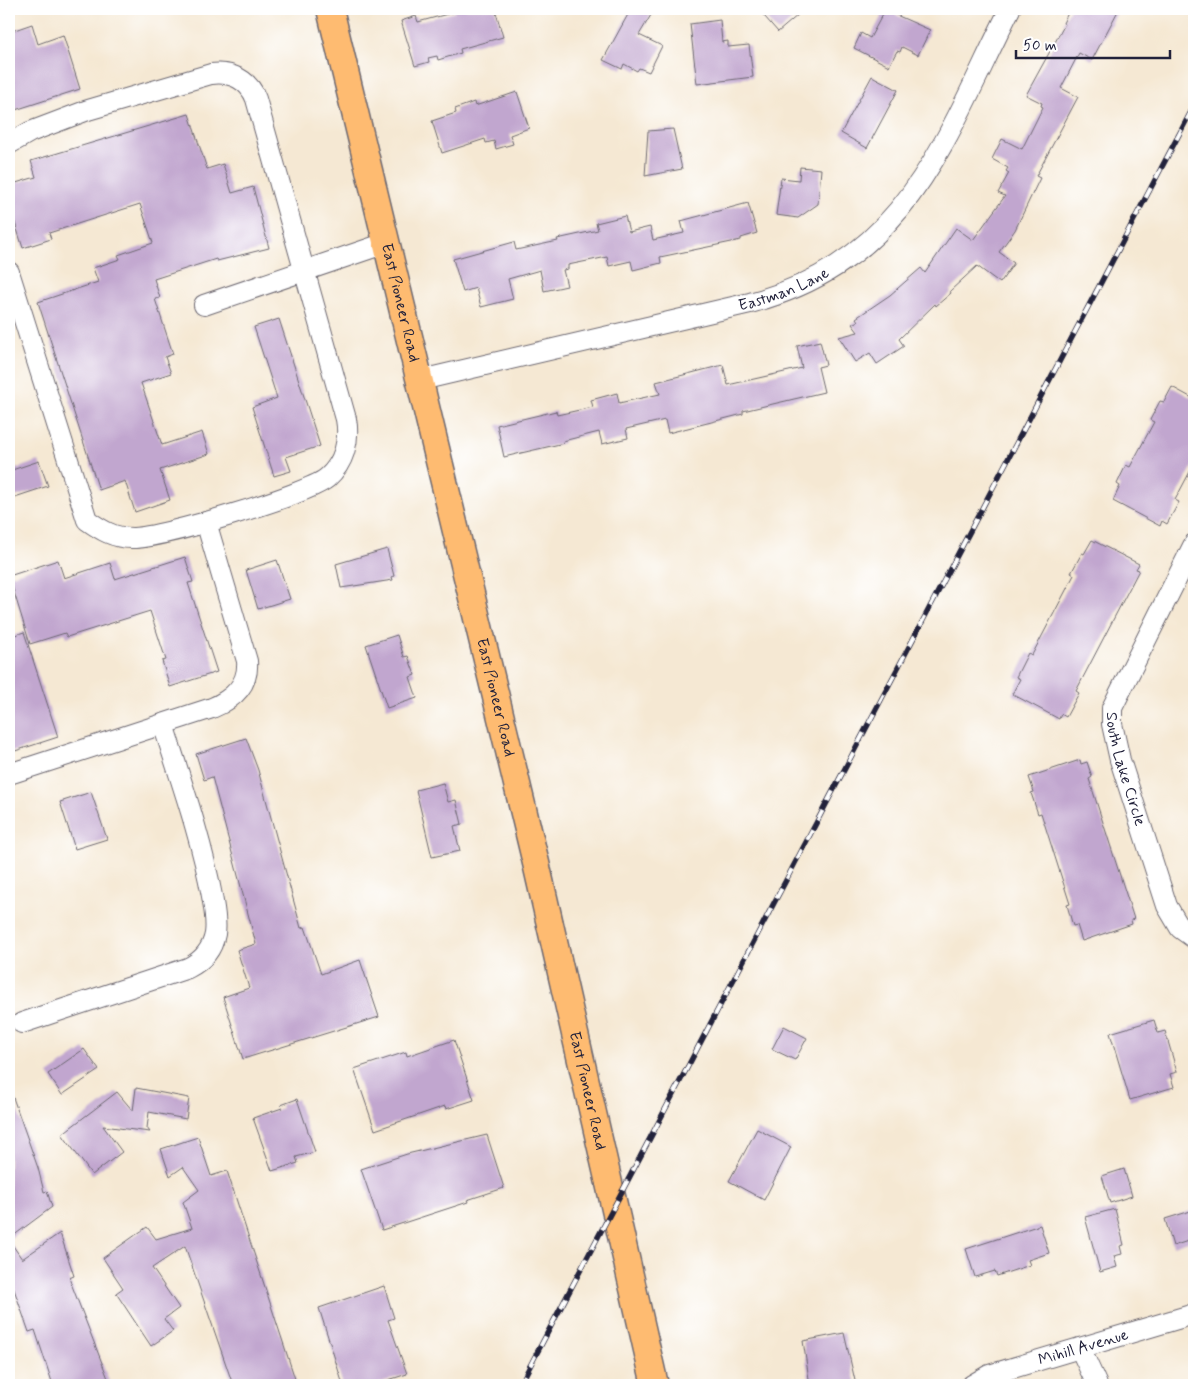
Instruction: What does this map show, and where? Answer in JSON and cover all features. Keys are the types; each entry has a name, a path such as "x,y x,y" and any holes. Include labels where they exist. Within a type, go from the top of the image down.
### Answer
{"main road":[{"name":"East Pioneer Road","path":"330,9 536,863 655,1385"}],"street":[{"name":"Eastman Lane","path":"421,380 764,300 810,282 840,264 882,231 922,181 1010,9"},
{"path":"9,144 30,132 88,110 211,74 224,73 236,76 246,83 256,100 346,420 348,438 343,457 332,473 317,484 206,522 135,538 110,534 87,520 9,272"},
{"path":"204,304 386,242"},
{"path":"9,774 224,703 239,691 247,674 247,661 206,522"},
{"name":"South Lake Circle","path":"1194,544 1112,708 1112,724 1120,760 1167,906 1180,928 1194,938"},
{"path":"22,1023 188,968 199,962 211,947 216,922 210,884 194,822 163,724"},
{"name":"Mihill Avenue","path":"972,1385 989,1375 1194,1314"},
{"path":"1080,1348 1097,1385"}],"building":[{"path":"454,9 495,9 503,37 460,49 461,53 438,60 437,56 428,58 429,62 415,66 401,21 416,16 418,22 455,12"},
{"path":"631,9 640,9 651,15 639,35 662,46 649,72 639,68 637,71 624,64 622,69 603,60"},
{"path":"758,9 805,9 778,32"},
{"path":"1070,9 1119,9 1092,60 1079,53 1061,88 1078,97 1036,176 1040,178 1015,230 999,252 1014,263 1000,283 977,266 950,291 951,293 936,306 935,304 899,339 904,346 877,364 870,353 855,362 839,337 858,332 852,324 858,321 856,318 890,295 921,268 925,273 956,228 973,240 1005,196 998,193 1009,173 1006,171 1008,168 992,159 1002,139 1022,149 1043,107 1041,106 1042,103 1026,95 1065,24 1063,23"},
{"path":"885,10 930,30 918,55 902,47 900,52 897,51 889,66 854,48 861,33 870,38"},
{"path":"720,20 722,42 728,41 728,47 749,45 753,77 697,84 690,24"},
{"path":"32,24 38,44 63,35 80,89 9,112 9,32"},
{"path":"872,76 898,90 867,148 841,133"},
{"path":"517,92 529,128 510,135 513,144 496,149 494,141 486,143 485,139 442,153 432,121 456,113 455,109 474,102 475,106"},
{"path":"189,114 207,169 223,164 232,193 253,187 269,248 217,261 216,259 154,279 160,298 155,299 173,354 165,357 171,373 141,383 162,445 202,432 209,454 160,470 170,500 135,512 125,481 99,490 38,302 98,282 93,268 120,259 118,255 153,243 140,204 49,233 51,239 23,248 9,204 9,185 36,177 31,161"},
{"path":"673,129 682,169 645,176 648,131"},
{"path":"800,167 821,169 818,204 798,218 776,215 781,178 799,180"},
{"path":"748,203 757,233 741,238 741,240 660,257 661,263 633,270 631,261 609,266 607,257 568,265 568,269 563,270 567,286 544,291 540,270 508,279 513,299 481,307 476,288 463,292 453,259 514,242 516,250 558,241 557,239 598,230 596,223 625,216 629,232 650,227 653,240 684,233 681,221"},
{"path":"279,319 320,446 286,457 291,471 274,476 252,407 277,398 254,327"},
{"path":"820,341 826,365 818,367 824,392 743,411 743,414 668,433 665,420 626,429 628,438 602,444 599,432 563,441 564,443 504,457 497,425 556,411 557,415 593,407 591,400 617,393 619,403 660,394 656,382 723,365 728,385 802,368 797,346"},
{"path":"1172,387 1194,399 1194,464 1175,500 1179,502 1167,524 1162,521 1160,526 1113,501 1120,486 1117,484 1126,465 1130,467 1154,422 1150,420 1160,401 1164,402"},
{"path":"39,461 48,486 9,499 9,471"},
{"path":"1092,540 1139,564 1136,569 1139,570 1076,691 1079,693 1066,717 1061,714 1059,719 1012,694 1020,679 1016,677 1028,653 1032,655 1074,575 1071,573"},
{"path":"387,549 394,576 392,577 393,580 341,588 336,564"},
{"path":"185,557 193,582 188,583 217,672 170,687 162,661 166,660 150,611 67,637 65,633 30,644 9,576 58,560 64,578 110,563 115,579"},
{"path":"277,560 290,599 258,609 246,570"},
{"path":"24,632 58,737 9,753 9,637"},
{"path":"397,635 404,657 408,656 415,675 410,677 417,698 387,708 366,645"},
{"path":"246,738 258,770 301,928 305,927 321,974 360,960 379,1017 243,1059 223,997 249,988 237,950 256,944 212,777 204,780 196,754"},
{"path":"1080,760 1081,764 1087,762 1092,777 1089,779 1134,919 1131,920 1132,924 1082,941 1077,925 1073,926 1067,905 1070,904 1041,813 1038,814 1031,793 1034,792 1029,777"},
{"path":"443,783 448,802 456,800 462,824 454,826 460,851 432,857 416,790"},
{"path":"91,792 107,839 75,849 60,802"},
{"path":"1154,1020 1158,1033 1165,1031 1177,1072 1170,1074 1174,1087 1130,1100 1110,1033"},
{"path":"784,1026 807,1038 795,1060 772,1049"},
{"path":"454,1040 474,1100 446,1109 445,1106 375,1130 354,1069 406,1052 407,1056"},
{"path":"84,1049 99,1070 62,1095 48,1074"},
{"path":"136,1088 189,1098 186,1119 149,1112 147,1128 150,1132 103,1126 122,1152 92,1175 62,1134 117,1092 133,1111"},
{"path":"9,1092 11,1092 38,1168 44,1192 47,1191 52,1207 9,1239"},
{"path":"297,1099 315,1152 296,1157 298,1163 272,1171 253,1118 282,1108 281,1105"},
{"path":"757,1129 791,1147 764,1200 729,1181"},
{"path":"487,1135 504,1188 467,1200 468,1202 382,1230 361,1169 407,1154"},
{"path":"198,1137 211,1176 227,1171 296,1382 287,1385 233,1385 185,1246 152,1268 179,1308 164,1319 173,1331 151,1346 116,1293 123,1288 103,1258 147,1227 156,1239 192,1228 183,1202 199,1190 183,1167 170,1176 161,1149"},
{"path":"1124,1169 1132,1196 1110,1203 1102,1176"},
{"path":"1115,1209 1124,1245 1120,1246 1122,1254 1114,1256 1117,1267 1100,1272 1085,1217"},
{"path":"1194,1210 1194,1239 1173,1246 1165,1219"},
{"path":"1040,1225 1049,1253 1028,1260 1030,1265 997,1276 995,1271 975,1277 966,1249"},
{"path":"60,1233 74,1276 69,1278 109,1381 97,1385 53,1385 35,1330 29,1332 9,1275 9,1240 22,1259"},
{"path":"384,1286 394,1318 388,1320 407,1374 373,1385 343,1385 319,1308"},
{"path":"844,1333 856,1385 810,1385 803,1341"}],"railway":[{"path":"520,1385 1194,106"}]}
